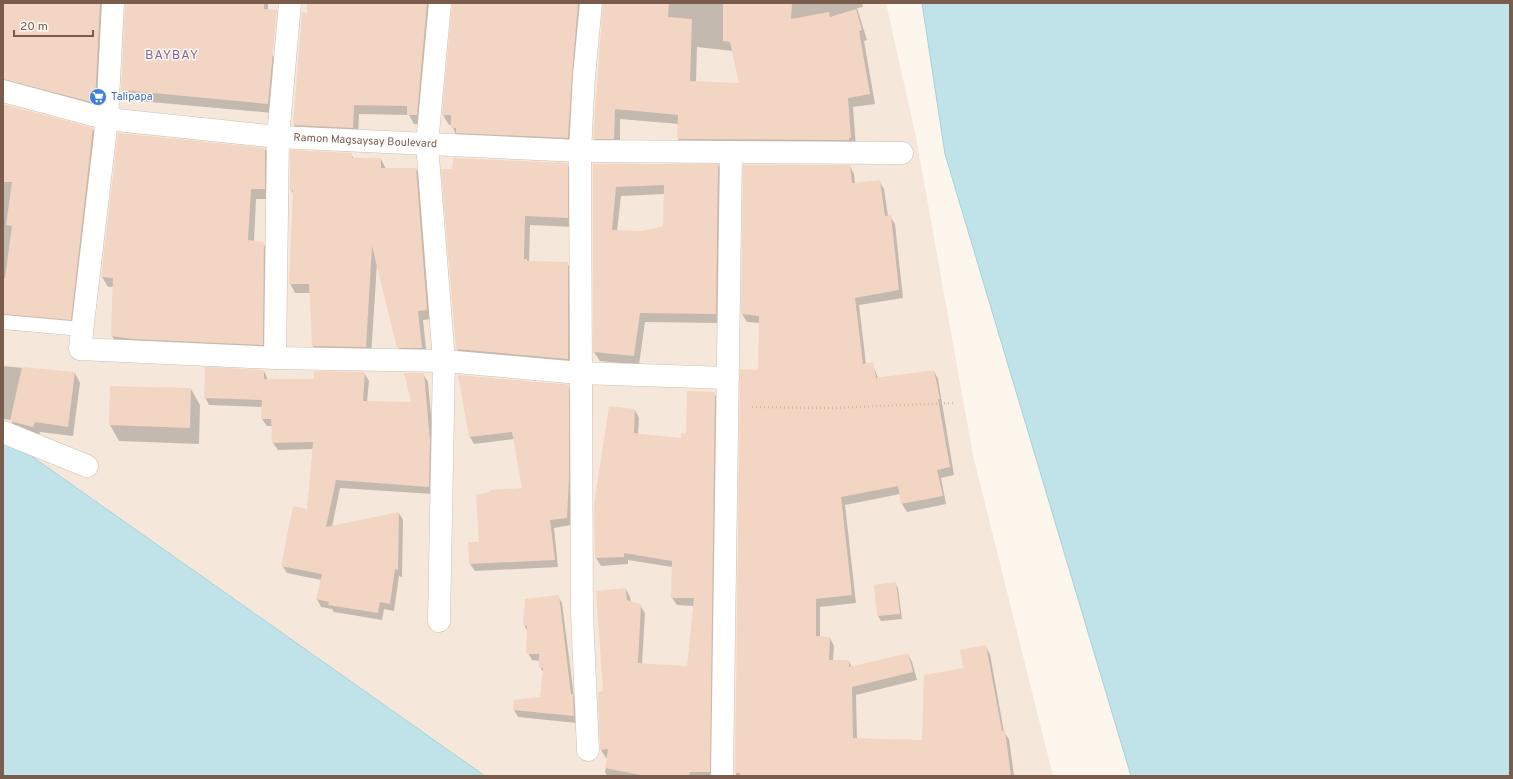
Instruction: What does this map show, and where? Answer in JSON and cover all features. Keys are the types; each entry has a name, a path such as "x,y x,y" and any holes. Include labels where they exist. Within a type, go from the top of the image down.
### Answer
{"street":[{"path":"113,3 107,119 81,329 80,349 275,358 444,361 580,373 728,378"},
{"path":"275,358 278,137 290,3"},
{"path":"439,621 444,361 427,144 440,3"},
{"path":"588,750 582,613 580,151 591,3"},
{"name":"Ramon Magsaysay Boulevard","path":"3,91 107,119 278,137 580,151 902,153"},
{"path":"722,776 731,152"},
{"path":"3,432 87,466"}],"lane":[{"path":"3,322 81,329"}],"path":[{"path":"728,407 831,408 953,403"}],"shaded area":[{"path":"3,3 886,3 916,137 973,455 1053,776 485,776 3,436"}],"water":[{"path":"922,3 1510,3 1510,776 1131,776 945,154"},
{"path":"3,436 485,776 3,776"}],"building":[{"path":"3,3 100,3 95,103 3,79"},
{"path":"125,3 264,3 264,9 277,10 268,104 121,90"},
{"path":"307,3 427,3 417,115 407,115 407,106 354,105 353,128 293,125 302,12 307,13"},
{"path":"452,3 578,3 568,138 456,133 456,128 451,128 451,115 442,115"},
{"path":"603,3 669,3 668,17 692,19 690,81 739,83 730,42 723,41 723,3 792,3 791,19 829,12 830,17 856,9 862,30 859,31 870,94 848,98 851,138 849,138 849,140 677,139 678,115 615,109 614,139 593,139"},
{"path":"3,104 93,128 71,320 3,314 3,278 5,278 12,226 6,225 12,182 3,182"},
{"path":"118,133 265,148 265,189 251,189 248,240 264,242 263,345 133,339 111,336 113,278 101,277"},
{"path":"290,150 352,153 352,158 381,158 381,168 416,168 427,310 418,311 422,348 397,348 372,246 366,347 312,346 309,284 289,284 293,190 290,190"},
{"path":"453,158 568,163 568,218 525,216 524,259 527,259 527,261 568,262 568,359 456,349 441,169 452,169"},
{"path":"593,164 718,164 716,314 640,313 634,356 593,352","holes":["664,185 663,226 642,231 612,230 616,187"]},
{"path":"743,165 850,165 852,183 880,180 885,216 891,215 899,290 855,298 863,364 873,362 876,378 934,370 940,399 938,399 950,467 937,470 943,496 901,504 898,486 841,497 852,595 816,599 816,636 830,637 829,660 849,660 849,667 908,653 913,672 852,687 853,738 922,740 924,675 963,668 960,650 986,645 1002,731 1005,730 1011,776 740,776 740,773 735,773 740,369 758,370 759,316 741,314"},
{"path":"22,367 75,372 68,427 35,422 33,427 10,421"},
{"path":"205,367 264,370 264,379 314,379 314,371 365,372 363,401 411,402 404,373 424,373 430,440 429,487 336,480 326,527 399,512 398,570 395,569 390,604 380,602 378,613 328,605 329,602 316,599 322,574 281,566 293,506 307,509 313,442 272,443 271,419 261,419 262,400 204,398"},
{"path":"458,375 569,385 569,479 567,518 550,520 555,560 469,564 468,542 479,542 476,495 490,492 490,490 522,488 512,432 469,437"},
{"path":"110,386 191,388 190,428 109,425"},
{"path":"687,391 715,392 710,772 690,772 689,776 646,776 605,768 608,749 600,750 598,692 603,691 596,591 626,588 627,600 641,604 638,663 687,666 694,598 671,598 672,561 624,553 624,557 595,558 594,505 609,406 635,409 634,433 681,438 681,433 686,434"},
{"path":"896,582 900,614 877,616 874,585"},
{"path":"559,595 571,694 573,694 574,716 513,710 514,700 540,697 543,668 539,668 539,654 526,654 527,626 523,626 525,599"}],"place":[{"name":"Talipapa","path":"98,97"}],"district":[{"name":"BAYBAY","path":"172,56"}]}
